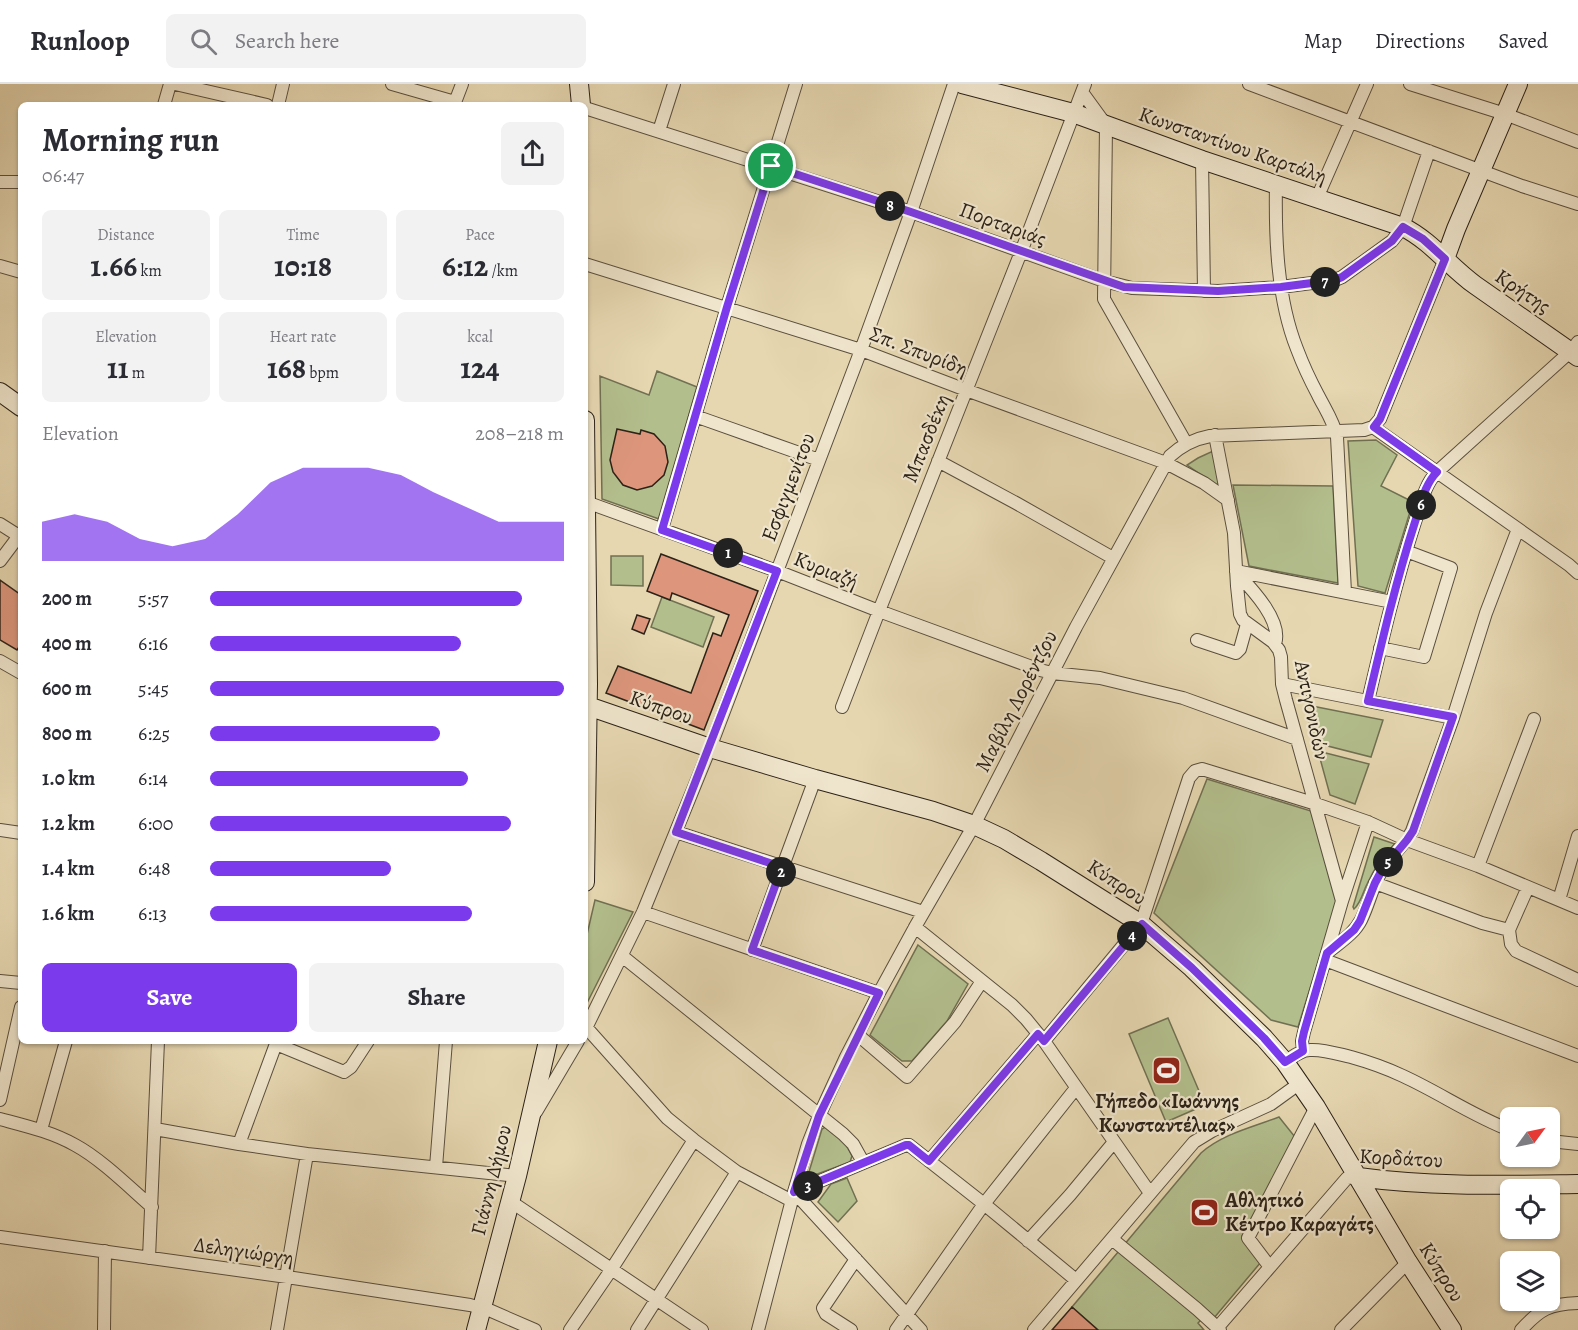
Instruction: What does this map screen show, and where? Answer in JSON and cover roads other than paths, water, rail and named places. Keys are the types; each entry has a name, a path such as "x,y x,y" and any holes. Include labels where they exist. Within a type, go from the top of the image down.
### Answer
{"street":[{"path":"165,102 170,84"},
{"path":"175,84 254,102"},
{"path":"279,102 283,84"},
{"path":"392,84 449,102"},
{"path":"456,102 462,84"},
{"path":"579,84 580,102"},
{"path":"659,131 674,84"},
{"path":"662,530 727,307 796,84"},
{"name":"Εσφιγμενίτου","path":"588,1021 643,912 710,748 861,350 954,84"},
{"name":"Κωνσταντίνου Καρτάλη","path":"962,84 1073,113 1202,160 1403,227 1423,239 1445,259"},
{"path":"1249,84 1548,195 1578,204"},
{"path":"1317,198 1367,84"},
{"path":"1410,84 1505,114 1578,142"},
{"path":"1518,84 1456,229 1380,419 1374,427 1578,573"},
{"path":"1084,88 1106,125 1104,299 1186,443"},
{"name":"Μπασδέκη","path":"843,706 1084,88"},
{"name":"Πορταριάς","path":"588,109 911,212 1104,281 1132,288 1204,291 1281,287 1335,280 1392,241 1403,227"},
{"path":"1403,227 1429,151"},
{"path":"1202,160 1204,291"},
{"path":"0,182 18,182"},
{"path":"1276,184 1275,214 1281,287 1287,317 1295,345 1306,372 1331,419 1338,444 1345,592"},
{"name":"Κρήτης","path":"1445,259 1462,276 1576,350"},
{"name":"Σπ. Σπυρίδη","path":"588,265 861,350 1166,463 1204,483 1228,500"},
{"path":"0,266 18,271"},
{"path":"1368,701 1392,602 1428,482 1576,350"},
{"path":"0,392 18,405"},
{"path":"695,416 819,460"},
{"name":"Μαβίλη Λορέντζου","path":"758,1330 793,1196 819,1116 879,993 974,825 1113,558 1170,456 1186,443 1215,435 1367,430 1374,427"},
{"path":"1197,640 1237,653 1247,624 1240,614 1236,545 1215,435"},
{"path":"938,461 1016,502 1113,558"},
{"name":"Κυριαζή","path":"588,503 1052,673 1100,678 1183,698 1297,739"},
{"path":"0,524 18,533"},
{"path":"1326,956 1354,930 1360,921 1375,883 1385,866 1407,840 1416,821 1486,614 1518,529"},
{"path":"0,561 18,537"},
{"path":"1380,648 1424,657 1451,568 1406,551"},
{"path":"1236,571 1392,602"},
{"path":"1236,571 1270,615 1276,631 1275,644"},
{"name":"Αντιγονιδών","path":"1247,624 1275,644 1281,654 1282,684 1341,901"},
{"path":"0,661 18,671"},
{"path":"1282,684 1453,717"},
{"name":"Κύπρου","path":"588,706 710,748 933,811 974,825 1004,839 1142,924 1192,968 1264,1038 1285,1062 1316,1107 1408,1262 1452,1330"},
{"path":"1478,866 1534,719"},
{"path":"929,1161 1142,924 1189,778 1195,771 1208,770 1313,802 1478,866 1578,908"},
{"path":"752,950 815,779"},
{"path":"1303,1051 1304,1032 1341,901 1368,822"},
{"path":"0,830 18,833"},
{"path":"676,832 923,912"},
{"path":"1559,900 1578,836"},
{"path":"1375,883 1482,923 1509,930"},
{"path":"1528,887 1509,930 1510,944 1516,951 1578,980"},
{"path":"643,912 879,993"},
{"path":"915,927 1012,1005 1026,1019 1150,1193"},
{"path":"622,956 849,1140 863,1162"},
{"path":"1326,956 1578,1056"},
{"path":"0,981 18,983"},
{"path":"858,1035 907,1077 955,1022 982,981"},
{"path":"0,1100 18,1020"},
{"path":"588,1030 667,1118 694,1140 738,1172 793,1196 856,1259 921,1330"},
{"path":"41,1130 65,1044"},
{"path":"149,1258 158,1044"},
{"path":"239,1144 276,1044"},
{"path":"281,1044 344,1072 351,1067 366,1044"},
{"path":"436,1167 446,1044"},
{"name":"Γιάννη Δήμου","path":"476,1330 517,1176 545,1044"},
{"path":"527,1128 576,1044"},
{"path":"1285,1062 1303,1051 1312,1050 1336,1054 1387,1069 1500,1126"},
{"path":"1034,1330 1194,1142 1270,1104 1300,1083"},
{"path":"896,1330 984,1204 1076,1088"},
{"path":"1270,1267 1248,1238 1316,1107"},
{"path":"0,1119 41,1130 74,1144 90,1154 152,1207"},
{"path":"155,1129 307,1154 517,1176"},
{"path":"576,1328 694,1140"},
{"path":"1028,1241 1114,1142"},
{"path":"1560,1142 1578,1144"},
{"path":"793,1196 863,1162 909,1145 1076,1280"},
{"path":"277,1330 307,1154"},
{"path":"638,1330 738,1172"},
{"name":"Κορδάτου","path":"1219,1329 1347,1178 1430,1183 1578,1184"},
{"path":"510,1201 702,1330"},
{"name":"Δεληγιώργη","path":"0,1237 287,1277 481,1308 535,1330"},
{"path":"1112,1239 1219,1329"},
{"path":"104,1330 105,1251"},
{"path":"851,1330 826,1314 823,1308 856,1259"},
{"path":"1341,1330 1408,1262"},
{"path":"1521,1330 1538,1312 1557,1305 1578,1303"}],"place":[{"name":"Γήπεδο «Ιωάννης Κωνσταντέλιας»","path":"1167,1070"},
{"name":"Αθλητικό Κέντρο Καραγάτς","path":"1204,1212"}]}
